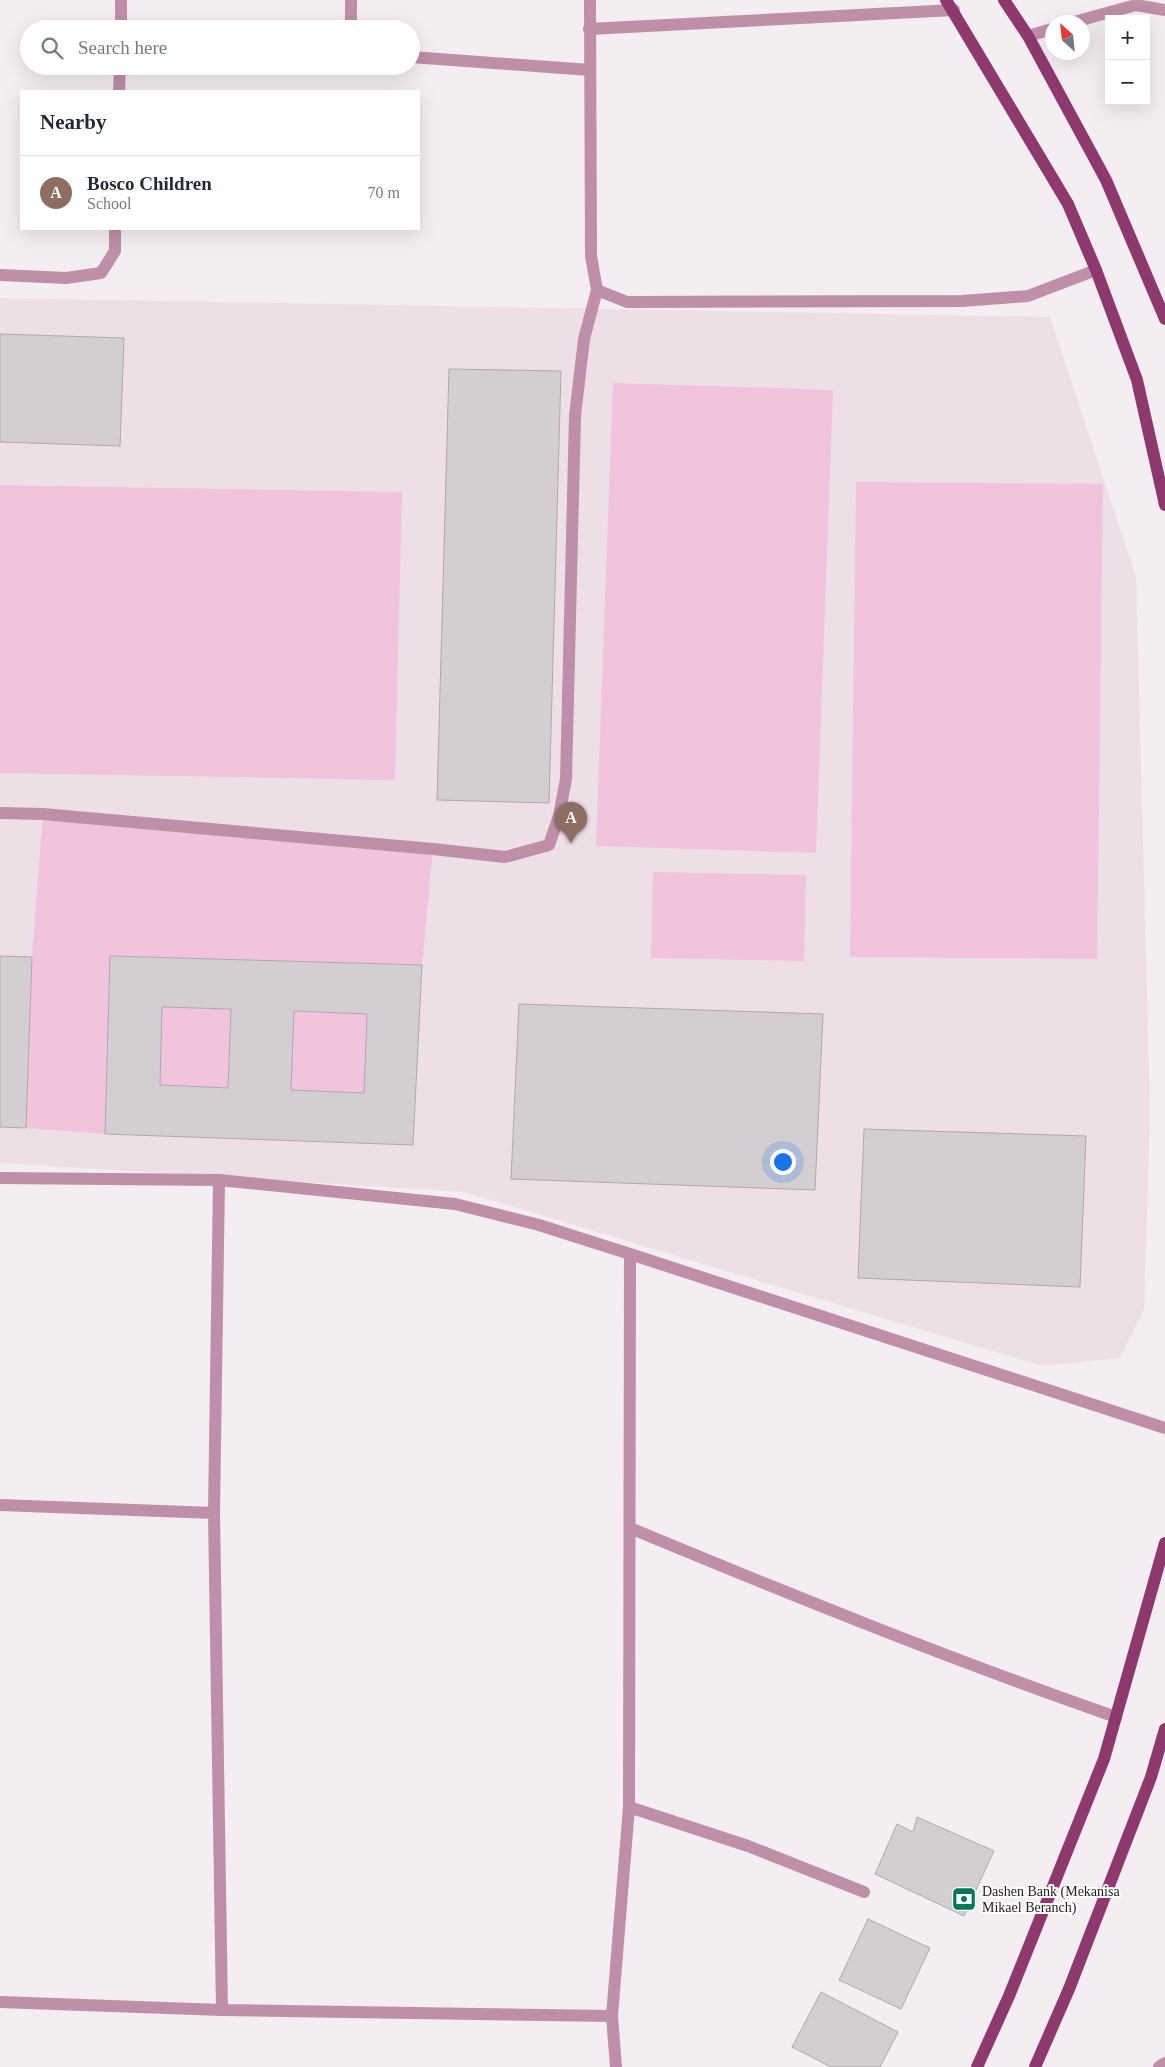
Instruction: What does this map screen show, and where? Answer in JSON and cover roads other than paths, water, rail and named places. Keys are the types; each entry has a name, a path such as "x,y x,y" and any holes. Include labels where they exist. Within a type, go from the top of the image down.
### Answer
{"main road":[{"path":"1004,0 1028,36 1106,180 1165,319"},
{"path":"950,5 1068,204 1096,270 1136,380 1165,505"},
{"path":"977,2067 1009,1996 1097,1778 1161,1573 1165,1544"},
{"path":"1035,2067 1069,1989 1144,1796 1165,1729"}],"street":[{"path":"121,0 121,20"},
{"path":"351,0 351,20"},
{"path":"0,813 42,814 505,857 549,845 559,816 566,778 576,416 584,339 597,290 590,256 590,0"},
{"path":"1090,17 1136,3 1165,10"},
{"path":"589,29 950,5"},
{"path":"1028,36 1045,31"},
{"path":"420,58 590,70"},
{"path":"119,90 120,75"},
{"path":"0,275 66,278 101,273 115,251 115,230"},
{"path":"597,290 627,302 962,301 1028,296 1096,270"},
{"path":"0,1178 219,1180 455,1204 539,1225 1165,1428"},
{"path":"219,1180 214,1513 222,2010"},
{"path":"616,2067 612,2016 629,1807 630,1254"},
{"path":"0,1505 214,1513"},
{"path":"630,1528 802,1599 996,1675 1116,1717"},
{"path":"629,1807 748,1846 864,1892"},
{"path":"0,2002 222,2010 612,2016"},
{"path":"1159,2067 1165,2063"}],"place":[{"name":"Bosco Children","path":"571,843"},
{"name":"Dashen Bank (Mekanisa Mikael Beranch)","path":"964,1899"}]}
